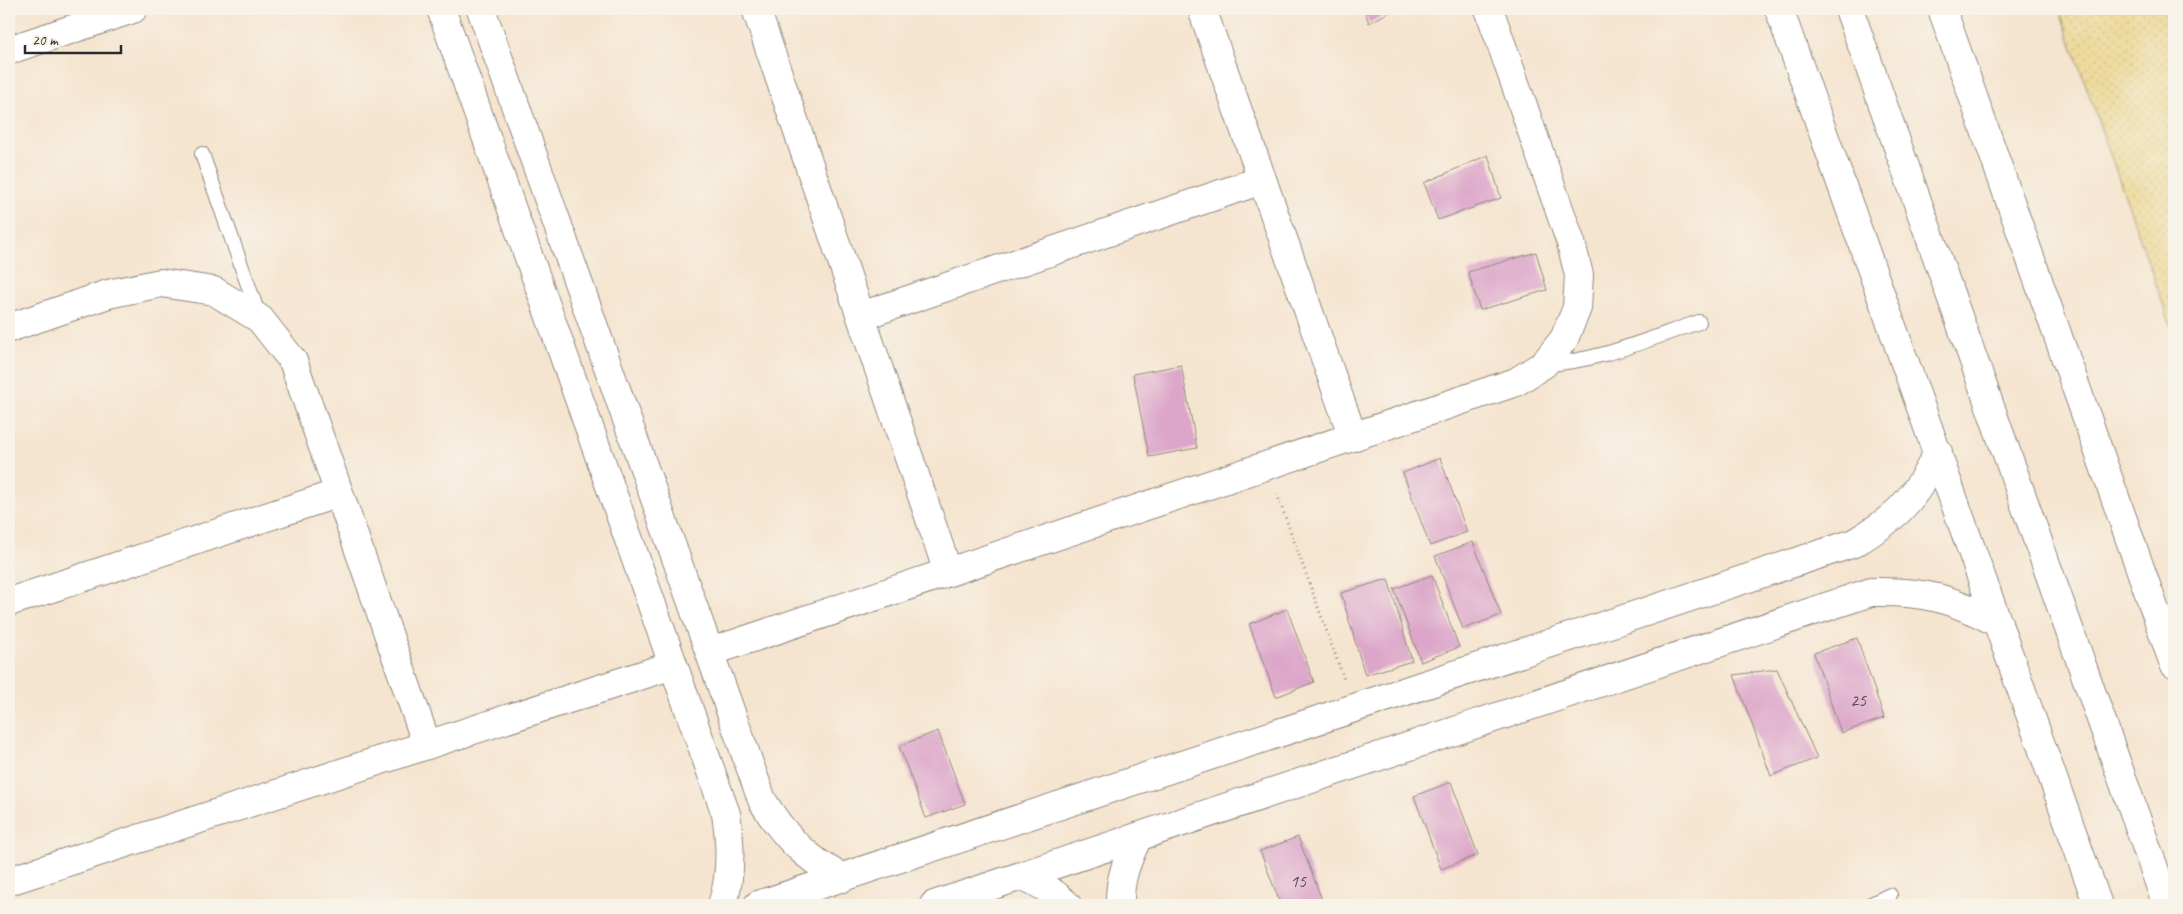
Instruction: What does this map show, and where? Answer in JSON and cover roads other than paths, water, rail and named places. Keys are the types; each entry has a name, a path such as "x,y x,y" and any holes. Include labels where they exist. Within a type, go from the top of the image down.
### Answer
{"street":[{"path":"9,50 133,9"},
{"path":"440,9 726,814 730,840 730,867 722,905"},
{"path":"481,9 762,800 777,825 796,846 818,864 842,878"},
{"path":"756,9 948,572"},
{"path":"1202,9 1353,437"},
{"path":"710,652 1516,382 1544,364 1564,339 1577,308 1579,275 1571,243 1488,9"},
{"path":"1779,9 2098,905"},
{"path":"1849,9 2167,905"},
{"path":"1942,9 2174,664"},
{"path":"861,316 1262,180"},
{"path":"9,328 108,294 160,283 214,292 260,319 294,361 427,745"},
{"path":"758,905 1854,543 1881,527 1904,506 1924,481 1938,452"},
{"path":"9,602 339,493"},
{"path":"934,905 1871,592 1904,592 1937,597 1969,607 1998,623"},
{"path":"9,881 673,665"},
{"path":"1120,905 1122,872 1138,837"},
{"path":"1023,876 1041,884 1067,905"}],"lane":[{"path":"202,154 260,319"},
{"path":"1544,364 1568,363 1590,359 1699,322"},
{"path":"1869,905 1890,895"}]}
